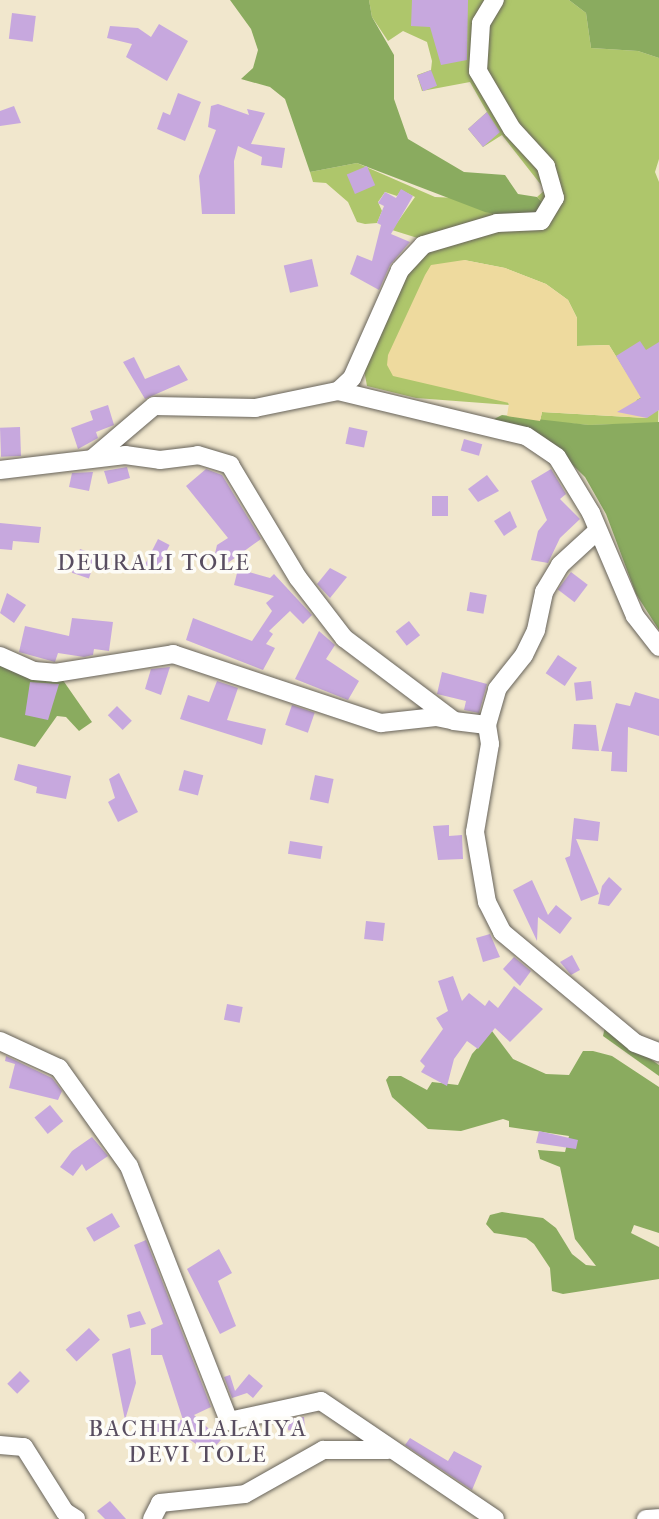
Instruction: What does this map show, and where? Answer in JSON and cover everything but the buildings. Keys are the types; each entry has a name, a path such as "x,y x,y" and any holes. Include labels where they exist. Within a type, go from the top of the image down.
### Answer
{"street":[{"path":"338,391 352,378 400,270 423,245 497,223 541,222 555,198 546,166 512,129 478,71 481,23 495,0"},
{"path":"93,458 154,406 255,408 338,391 526,436 557,457 591,513 596,532 635,616 659,647"},
{"path":"0,470 93,458 198,455 230,465 298,578 344,638 454,721"},
{"path":"596,532 560,565 544,592 536,630 524,655 497,689 487,726 490,744 475,832 486,902 502,932 635,1043 659,1052"},
{"path":"0,656 34,671 55,673 173,654 381,723 436,717 487,726"},
{"path":"0,1041 59,1068 129,1166 229,1421 321,1401 388,1450 495,1519"},
{"path":"0,1445 24,1447 65,1512 76,1519"},
{"path":"152,1519 160,1503 245,1494 323,1450 388,1450"},
{"path":"646,1519 659,1518"}],"green space":[{"path":"230,0 369,0 372,17 394,55 394,99 408,139 464,172 505,175 518,194 537,197 542,202 539,212 510,217 485,212 357,163 310,172 285,99 270,87 241,79 253,68 258,50 251,29"},
{"path":"369,0 569,0 586,13 591,48 638,51 659,58 659,159 655,172 659,182 659,363 631,381 609,345 577,346 577,318 568,300 546,284 505,268 464,260 509,405 416,398 367,386 363,364 424,240 392,230 415,197 401,190 397,196 385,192 378,202 382,211 377,223 365,224 357,222 348,202 326,183 313,182 310,172 357,163 435,197 542,202 537,197 545,190 502,135 483,147 468,129 487,112 470,82 422,91 417,75 431,70 432,61 427,42 403,31 388,41 372,17"},
{"path":"569,0 659,0 659,58 638,51 591,48 586,13"},
{"path":"659,387 658,423 589,425 540,421 542,412 646,418 636,400"},
{"path":"502,415 589,425 659,422 659,630 636,594 606,514 585,477 544,437 497,423 494,419"},
{"path":"0,663 60,676 92,722 79,731 66,717 57,716 35,747 0,737"},
{"path":"605,1027 659,1065 659,1076 603,1036"},
{"path":"492,1031 513,1059 546,1074 569,1075 583,1051 593,1051 612,1056 659,1087 659,1233 634,1225 631,1233 659,1247 659,1279 563,1294 552,1291 550,1268 534,1244 526,1238 494,1233 486,1224 490,1215 502,1212 543,1218 556,1228 572,1254 586,1265 596,1266 575,1239 560,1167 540,1159 538,1150 565,1152 569,1136 509,1127 509,1121 503,1119 461,1131 428,1129 392,1097 386,1080 389,1076 401,1076 427,1090 432,1082 458,1085 472,1054"}],"sand":[{"path":"464,260 505,268 546,284 568,300 577,318 577,346 609,345 631,380 659,387 636,400 647,418 542,412 540,421 507,416 509,403 393,376 387,365 388,355 431,265"}],"district":[{"name":"DEURALI TOLE","path":"154,563"},
{"name":"BACHHALALAIYA DEVI TOLE","path":"198,1442"}]}
